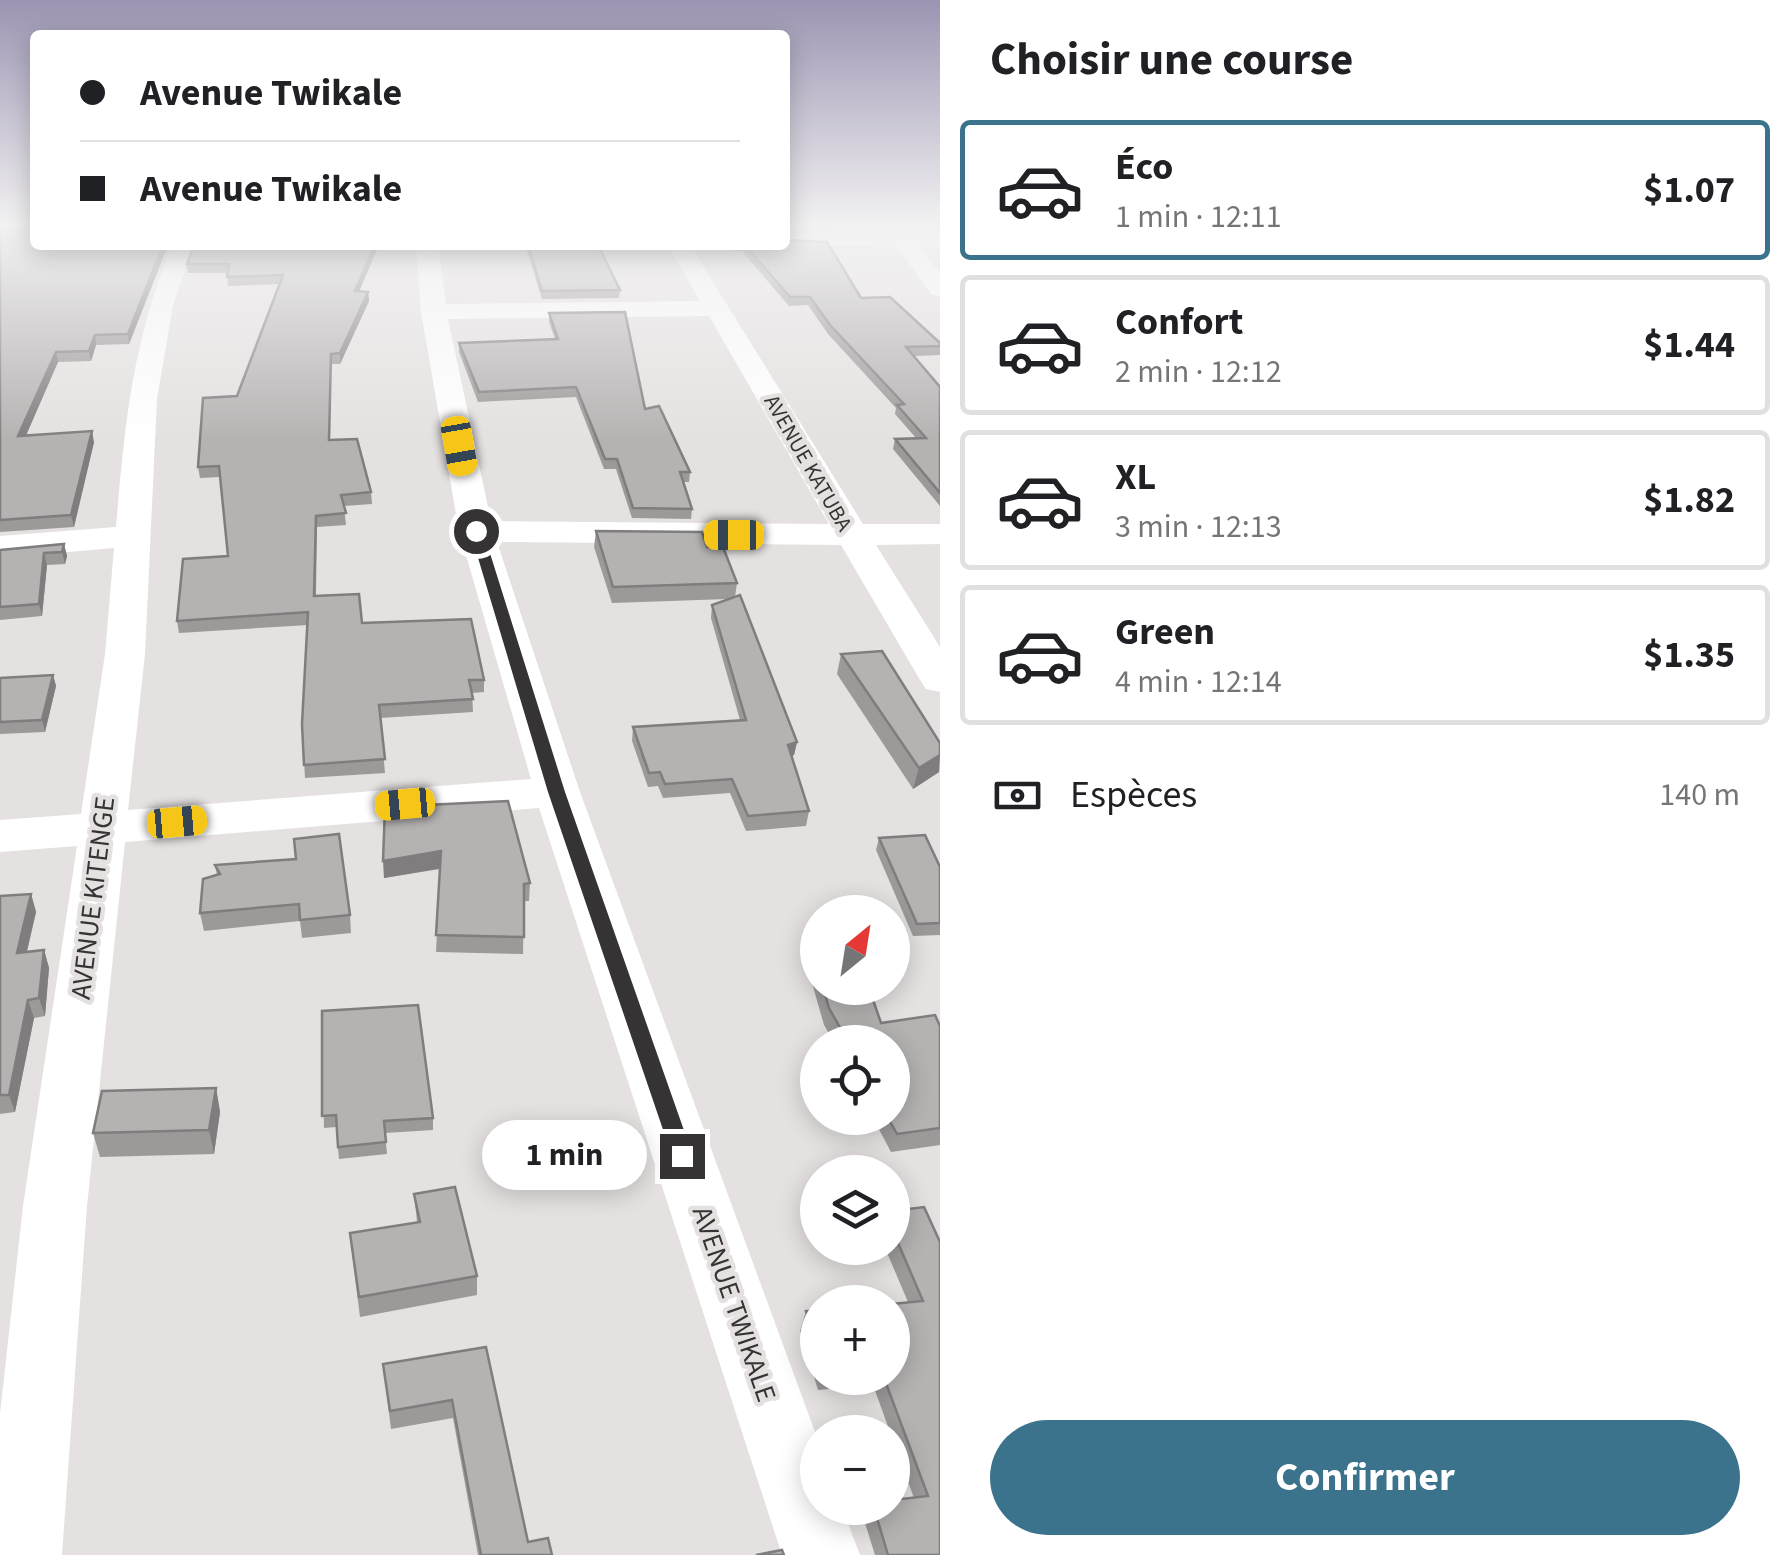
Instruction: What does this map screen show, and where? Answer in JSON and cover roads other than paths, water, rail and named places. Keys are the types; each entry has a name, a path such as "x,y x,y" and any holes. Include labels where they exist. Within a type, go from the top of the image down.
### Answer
{"street":[{"name":"AVENUE KITENGE","path":"22,1555 55,1206 125,654 142,399 163,297"},
{"name":"AVENUE TWIKALE","path":"432,297 476,531 556,792 821,1555"},
{"name":"AVENUE KATUBA","path":"710,297 940,680"},
{"path":"434,312 717,308"},
{"path":"476,531 570,535 940,534"},
{"path":"0,547 131,536"},
{"path":"0,836 556,792"}]}
